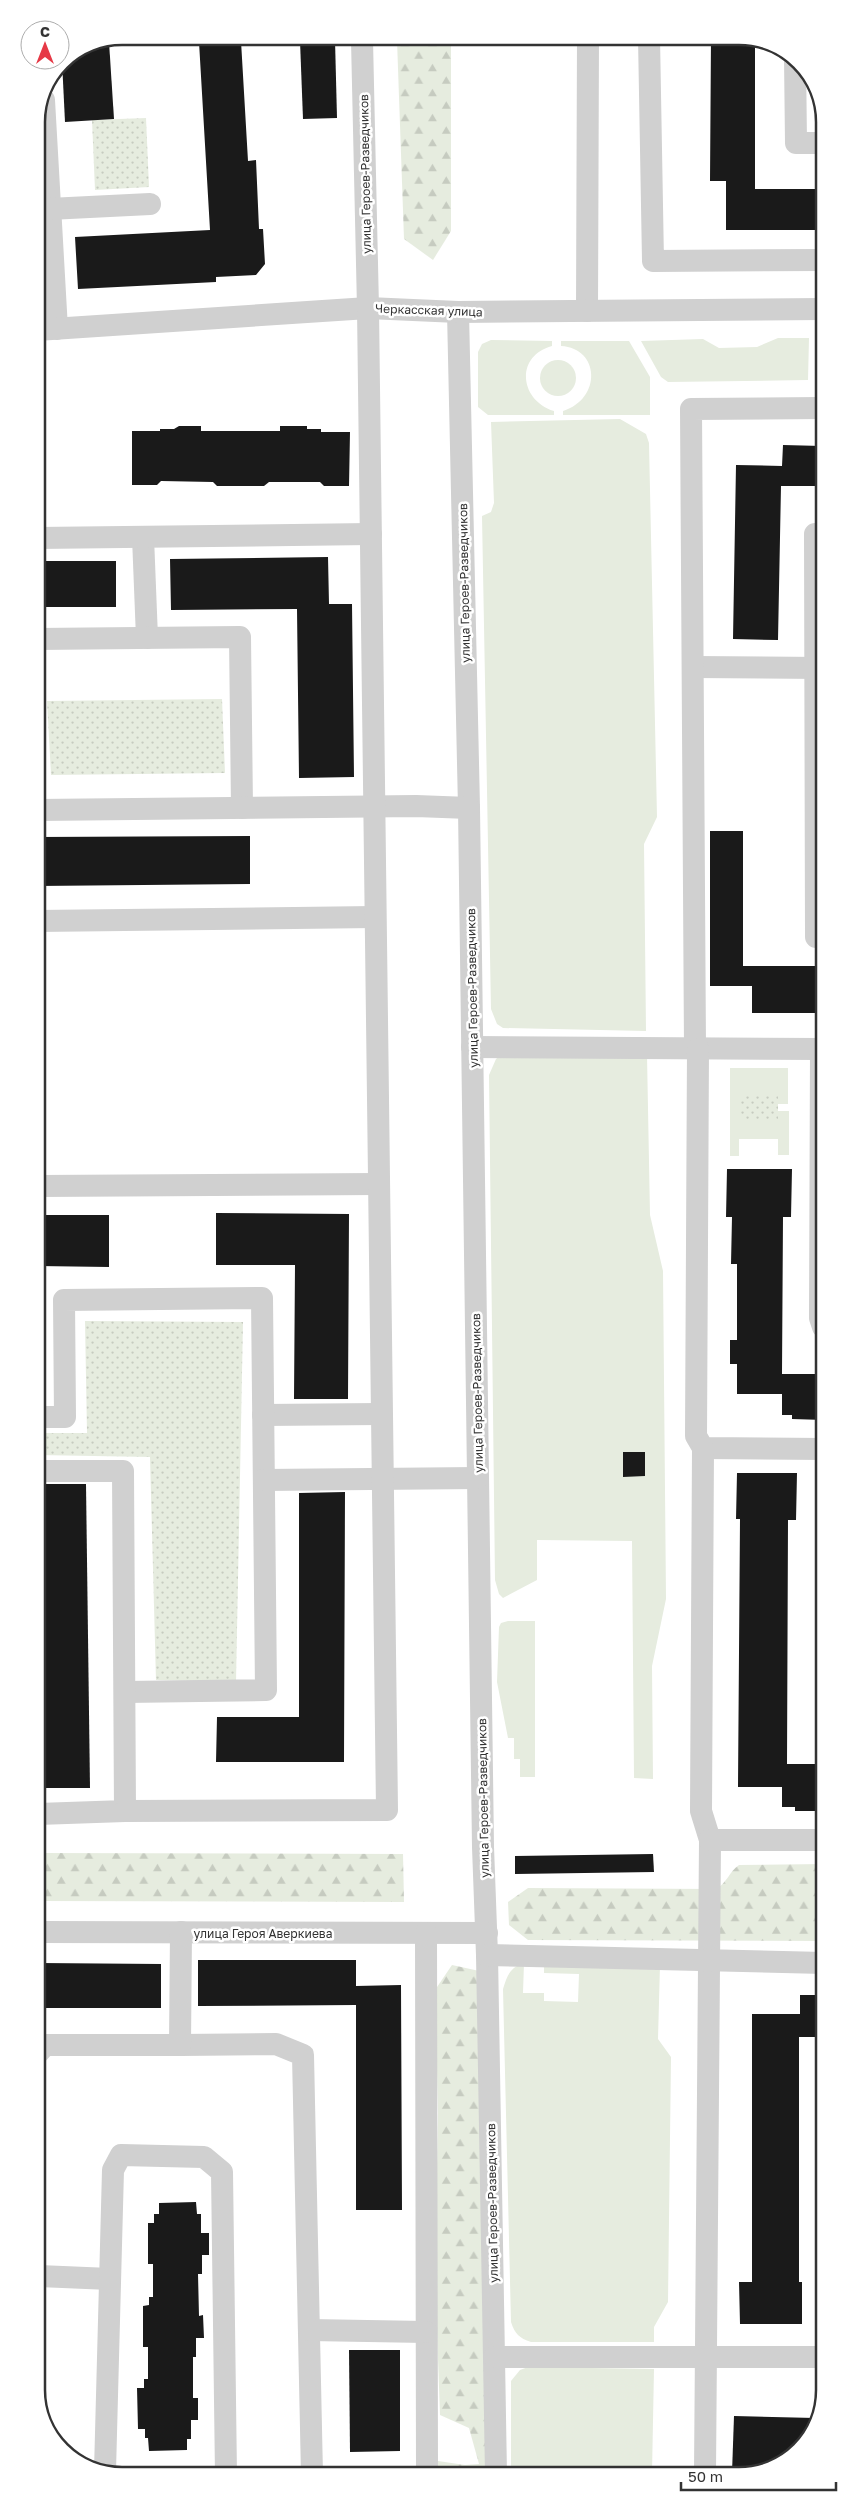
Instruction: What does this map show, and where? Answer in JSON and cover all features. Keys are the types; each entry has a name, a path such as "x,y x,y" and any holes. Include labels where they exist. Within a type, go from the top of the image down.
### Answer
{"street":[{"name":"улица Героев-Разведчиков","path":"125,1811 387,1810 380,1414 368,308 362,45"},
{"path":"587,311 588,45"},
{"path":"649,45 653,261 816,260"},
{"path":"795,70 796,143 816,143"},
{"path":"47,329 45,198 150,204"},
{"name":"Черкасская улица","path":"47,329 368,308 458,312 816,309"},
{"name":"улица Героев-Разведчиков","path":"458,312 469,808 483,1847 487,1933 496,2467"},
{"path":"705,2467 710,1840 701,1811 703,1448 696,1436 697,1049 692,409 816,408"},
{"path":"45,538 371,534"},
{"path":"816,534 816,579"},
{"path":"143,537 146,638"},
{"path":"45,639 240,637 242,808"},
{"path":"693,668 816,668"},
{"path":"45,810 469,808"},
{"path":"45,921 375,918"},
{"path":"472,1047 816,1049"},
{"path":"45,1186 378,1184"},
{"path":"45,1417 65,1417 64,1300 262,1298 266,1690 124,1692"},
{"path":"263,1415 380,1414"},
{"path":"703,1448 816,1449"},
{"path":"45,1470 123,1470 125,1811 45,1814"},
{"path":"264,1480 478,1478"},
{"path":"710,1840 816,1840"},
{"name":"улица Героя Аверкиева","path":"45,1932 487,1933"},
{"path":"180,2045 181,1932"},
{"path":"426,1933 427,2467"},
{"path":"487,1955 816,1963"},
{"path":"45,2046 276,2044 303,2055 312,2467"},
{"path":"105,2465 112,2170 121,2155 204,2157 222,2172 226,2467"},
{"path":"45,2276 110,2279"},
{"path":"309,2330 426,2332"},
{"path":"495,2357 816,2357"}],"green space":[{"path":"397,45 451,45 451,231 433,260 404,239"},
{"path":"146,118 149,187 95,190 92,120"},
{"path":"778,338 809,338 808,380 668,382 661,377 641,341 703,339 719,348 757,347"},
{"path":"491,340 552,341 552,346 540,351 532,359 527,368 526,378 528,388 534,398 542,405 554,411 554,415 488,415 478,407 478,352 482,344"},
{"path":"561,341 629,341 650,377 650,415 563,415 563,411 576,405 585,396 590,386 591,375 589,364 583,355 574,349 561,346"},
{"path":"558,360 565,361 571,365 575,371 575,385 571,391 565,395 558,396 551,395 545,391 541,385 540,378 541,371 545,365 551,361"},
{"path":"620,419 646,434 649,443 657,817 644,844 646,1031 503,1028 497,1024 491,1009 482,516 491,512 494,503 491,422"},
{"path":"222,699 225,773 51,775 47,701"},
{"path":"504,1053 647,1055 650,1215 663,1271 666,1599 652,1666 653,1779 634,1778 632,1541 537,1540 537,1580 503,1598 499,1594 495,1580 489,1075 496,1059"},
{"path":"730,1068 788,1068 788,1104 778,1104 778,1094 739,1095 739,1120 778,1120 778,1111 789,1111 789,1155 778,1155 778,1139 739,1139 739,1156 730,1156"},
{"path":"739,1094 778,1094 778,1120 739,1120"},
{"path":"85,1321 243,1322 236,1682 156,1680 150,1457 45,1455 45,1433 87,1433"},
{"path":"508,1621 535,1621 535,1777 520,1777 520,1759 514,1759 514,1738 508,1738 497,1682 499,1627 501,1623"},
{"path":"45,1853 403,1854 404,1902 45,1901"},
{"path":"816,1864 816,1941 528,1940 509,1925 508,1902 528,1888 716,1889 723,1884 739,1865"},
{"path":"544,1962 660,1965 658,2039 671,2057 668,2302 654,2327 654,2342 531,2342 518,2335 511,2322 503,1989 510,1973 515,1967 524,1963 523,1993 544,1993 544,2001 578,2002 579,1974 544,1973"},
{"path":"452,1965 484,1972 492,2467 437,2467 438,2461 465,2465 479,2464 469,2428 440,2415 435,2275 438,2113 435,1990"},
{"path":"528,2367 654,2369 652,2467 511,2467 511,2381 520,2370"}],"building":[{"path":"199,45 241,45 248,161 256,160 259,229 263,229 265,264 256,275 216,277 216,282 78,289 75,237 210,230"},
{"path":"300,45 335,45 337,118 303,119"},
{"path":"711,45 754,46 755,189 816,189 816,230 726,230 726,181 710,181"},
{"path":"107,46 109,46 114,119 65,122 63,74 66,70 70,70 70,66 79,58"},
{"path":"179,426 201,426 201,431 280,431 280,426 307,426 307,429 321,429 321,432 350,432 349,486 324,486 320,482 269,482 264,486 217,486 213,482 161,481 157,485 132,485 132,431 160,431 160,429 174,429"},
{"path":"783,445 816,446 816,486 781,486 778,640 733,639 736,465 782,466"},
{"path":"328,557 329,604 352,604 354,777 299,778 297,609 171,610 170,559"},
{"path":"45,561 116,561 116,607 45,607"},
{"path":"710,831 743,831 743,966 816,966 816,1013 752,1013 752,986 710,986"},
{"path":"250,836 250,884 45,886 45,837"},
{"path":"727,1169 792,1169 791,1217 783,1217 782,1374 816,1374 816,1420 792,1419 792,1415 782,1415 782,1394 737,1394 737,1364 730,1364 730,1340 737,1340 737,1264 731,1264 732,1217 726,1217"},
{"path":"216,1213 349,1214 348,1399 294,1399 295,1265 216,1265"},
{"path":"45,1215 109,1215 109,1267 45,1266"},
{"path":"623,1452 645,1452 645,1476 623,1477"},
{"path":"737,1473 797,1473 796,1520 788,1520 787,1764 816,1764 816,1811 795,1811 795,1807 782,1807 782,1787 738,1787 740,1519 736,1519"},
{"path":"45,1484 86,1484 90,1788 45,1788"},
{"path":"345,1492 344,1762 216,1762 217,1717 299,1717 299,1493"},
{"path":"653,1854 654,1872 515,1874 515,1856"},
{"path":"198,1960 356,1960 356,1986 401,1985 402,2210 356,2210 356,2005 198,2006"},
{"path":"45,1963 161,1964 161,2008 45,2008"},
{"path":"800,1995 816,1995 816,2037 799,2037 799,2282 802,2282 802,2324 740,2324 739,2282 752,2282 752,2014 800,2014"},
{"path":"196,2202 197,2214 201,2214 201,2233 209,2233 209,2255 202,2255 202,2274 198,2274 199,2316 203,2315 204,2338 196,2338 196,2357 193,2357 193,2398 198,2398 198,2420 191,2420 191,2439 187,2439 187,2450 149,2451 148,2438 145,2438 145,2429 138,2429 137,2388 144,2388 144,2379 148,2379 148,2347 143,2347 143,2306 149,2305 149,2297 153,2297 153,2264 148,2264 148,2223 154,2223 154,2214 159,2214 159,2203"},
{"path":"349,2350 400,2350 400,2451 350,2452"},
{"path":"734,2416 811,2418 800,2437 782,2454 759,2464 732,2467"}]}
